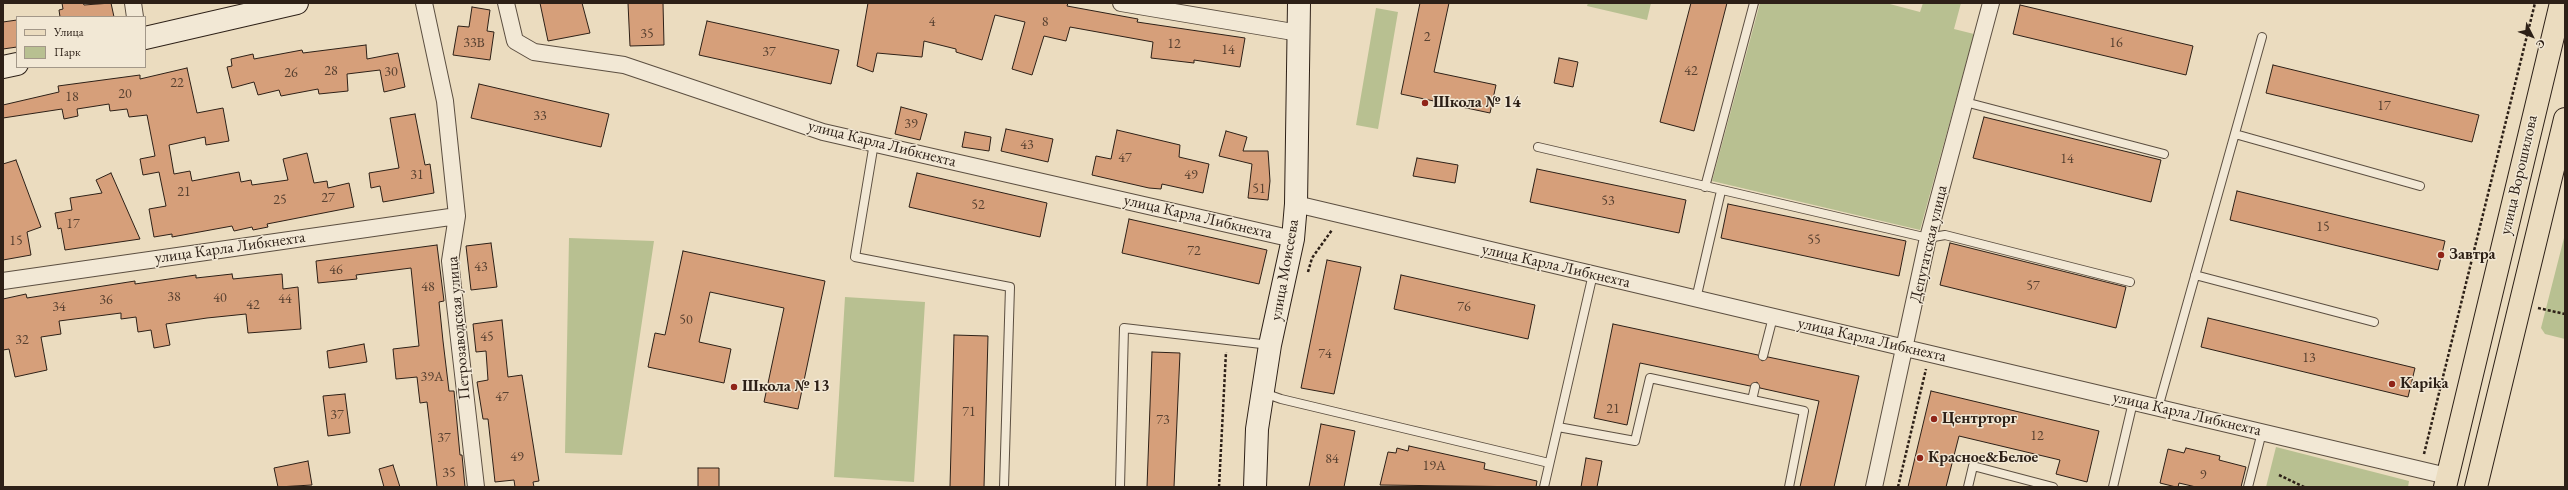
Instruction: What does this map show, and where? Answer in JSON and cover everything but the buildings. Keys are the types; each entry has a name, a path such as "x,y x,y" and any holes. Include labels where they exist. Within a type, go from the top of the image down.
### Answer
{"main road":[{"name":"улица Ворошилова","path":"2446,481 2561,3"},
{"name":"улица Ворошилова","path":"2476,487 2565,119"}],"street":[{"path":"133,3 135,16"},
{"path":"146,38 296,3"},
{"name":"Петрозаводская улица","path":"424,3 445,101 457,216 450,261 476,487"},
{"name":"улица Карла Либкнехта","path":"506,3 515,41 534,52 624,65 823,132 1293,239"},
{"path":"1121,3 1299,33"},
{"name":"улица Моисеева","path":"1255,487 1257,429 1270,345 1293,239 1296,204 1299,3"},
{"name":"Депутатская улица","path":"1874,487 1906,348 1928,238 1991,3"},
{"path":"3,67 16,64"},
{"name":"улица Карла Либкнехта","path":"1296,204 2421,470 2446,481"},
{"name":"улица Карла Либкнехта","path":"3,281 457,216"}],"lane":[{"path":"1705,187 1754,3"},
{"path":"2158,408 2262,37"},
{"path":"1965,102 2164,154"},
{"path":"2235,134 2420,186"},
{"path":"874,143 855,257 1010,287 1004,487"},
{"path":"1538,148 1928,238 1945,235 2130,282"},
{"path":"1696,299 1721,191"},
{"path":"1544,487 1593,274"},
{"path":"2195,276 2374,322"},
{"path":"1763,356 1773,317"},
{"path":"1120,487 1124,328 1270,345"},
{"path":"1558,427 1635,441 1650,378 1804,411 1789,487"},
{"path":"1752,400 1755,387"},
{"path":"1263,392 1281,399 1549,463"},
{"path":"2113,487 2133,402"},
{"path":"2248,487 2262,432"},
{"path":"1968,487 1973,466 2053,487"}],"path":[{"path":"2421,470 2535,3"},
{"path":"1307,273 1312,258 1343,215"},
{"path":"2538,308 2565,314"},
{"path":"1219,487 1226,340"},
{"path":"2280,475 2304,487"}],"green space":[{"path":"1588,3 1651,3 1647,20 1587,6"},
{"path":"1760,3 1886,3 1920,12 1923,3 1961,3 1954,29 1974,34 1920,230 1712,181"},
{"path":"1376,8 1398,12 1378,129 1356,125"},
{"path":"2565,234 2565,339 2545,334 2541,328"},
{"path":"569,238 654,241 622,455 565,453"},
{"path":"845,297 925,302 914,482 834,477"},
{"path":"2276,447 2409,481 2408,487 2266,487"}],"place":[{"name":"Школа № 14","path":"1425,103"},
{"name":"Завтра","path":"2441,255"},
{"name":"Kapika","path":"2392,384"},
{"name":"Школа № 13","path":"734,387"},
{"name":"Центрторг","path":"1934,419"},
{"name":"Красное&Белое","path":"1920,458"}]}
